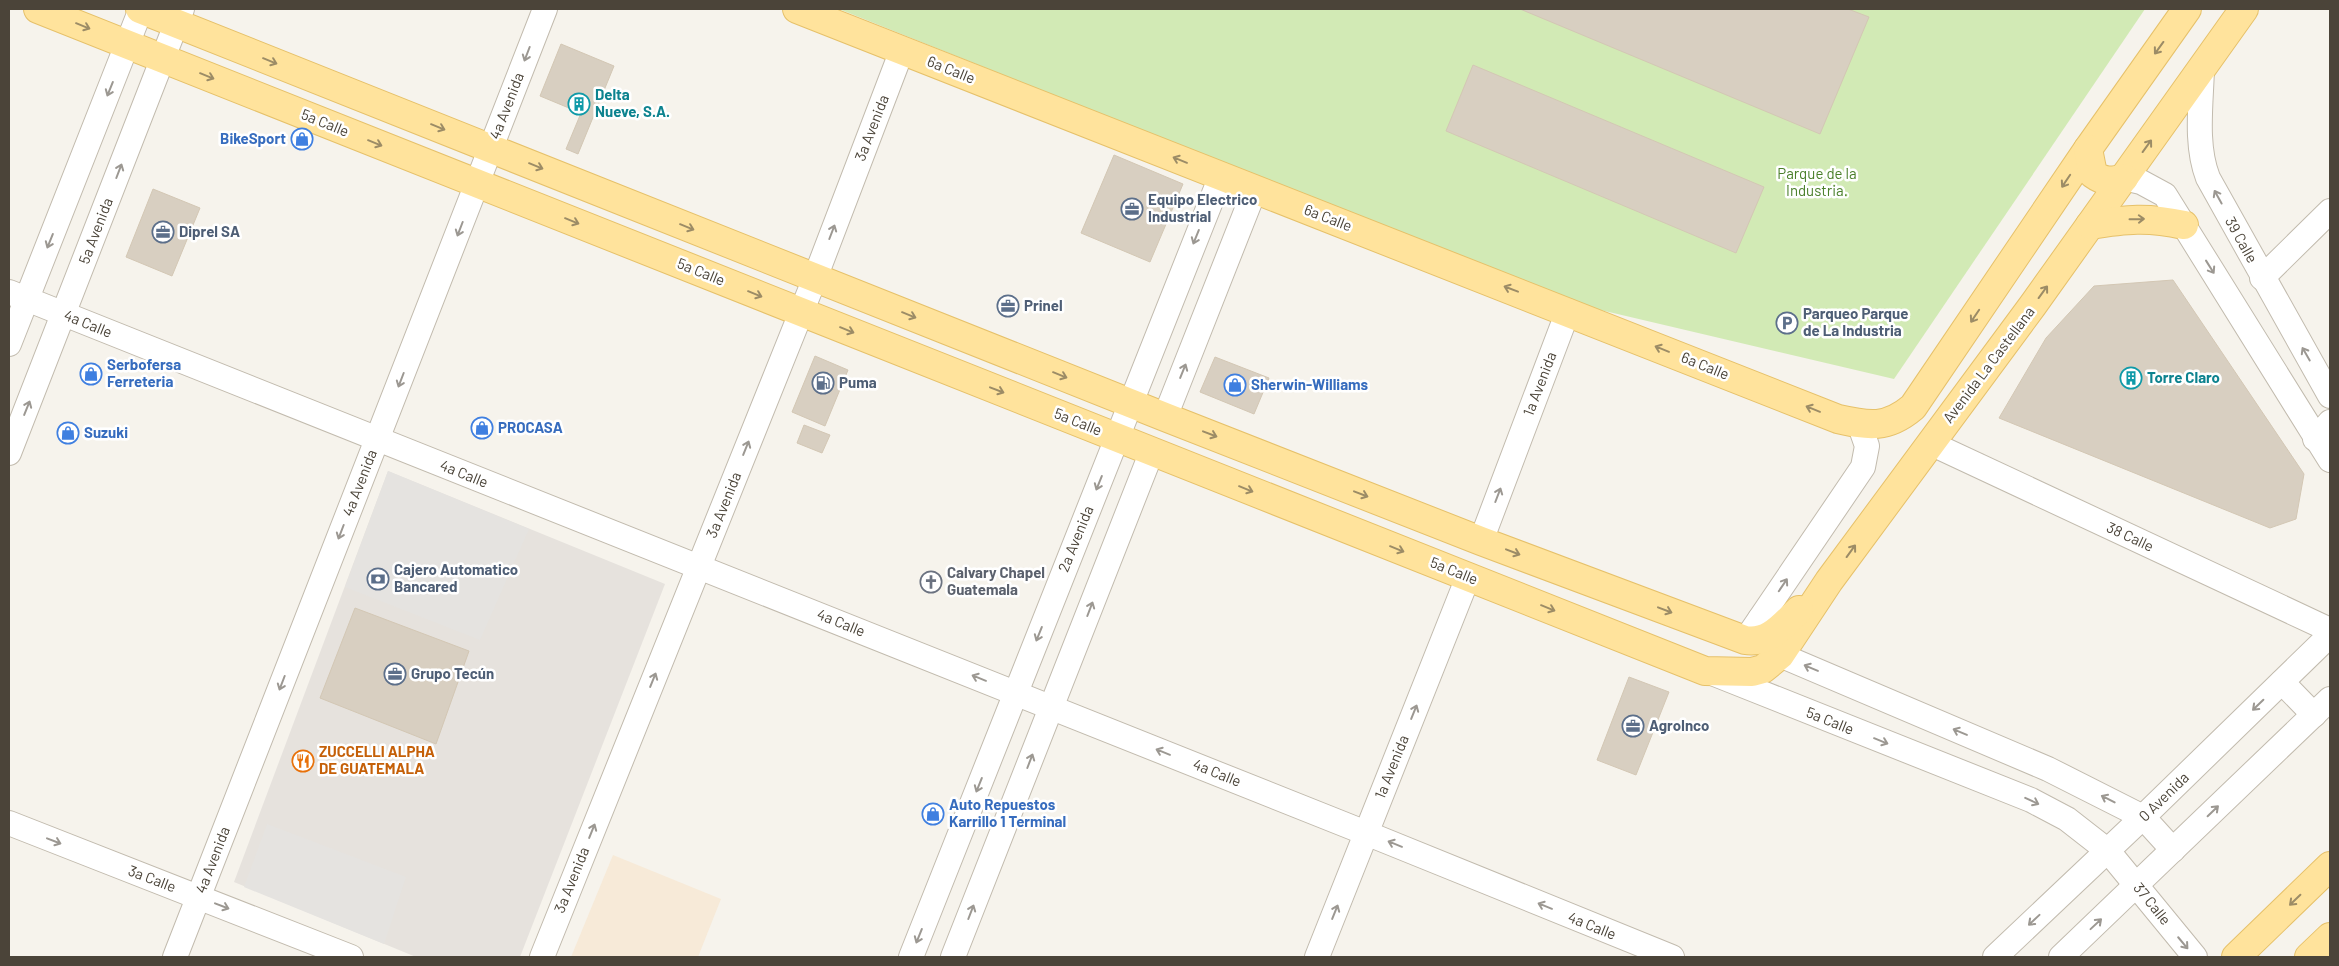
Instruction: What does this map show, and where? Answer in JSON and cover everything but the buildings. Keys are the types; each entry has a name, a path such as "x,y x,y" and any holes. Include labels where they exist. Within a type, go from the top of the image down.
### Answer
{"main road":[{"name":"5a Calle","path":"38,9 1705,671"},
{"path":"141,9 179,16 491,148 1165,417 1481,540 1763,638"},
{"name":"6a Calle","path":"797,9 1568,311 1838,419 1859,424"},
{"path":"1859,424 1879,425 1886,423 1913,407 2088,149 2188,9"},
{"name":"Avenida La Castellana","path":"1705,671 1752,672 1763,670 1763,638 1829,581 2090,225 2244,9"},
{"path":"2088,149 2089,165 2093,174 2100,179 2112,182 2124,178"},
{"path":"2090,225 2129,219 2156,219 2184,225"},
{"path":"2236,957 2330,866"},
{"path":"2309,957 2330,938"}],"street":[{"path":"9,344 18,296 128,44 141,9"},
{"name":"4a Avenida","path":"175,957 545,9"},
{"name":"5a Avenida","path":"9,453 179,16"},
{"name":"3a Avenida","path":"542,957 815,278 902,50"},
{"name":"39 Calle","path":"2202,69 2202,163 2208,178 2262,278 2330,396"},
{"name":"2a Avenida","path":"911,957 1221,176"},
{"path":"2124,178 2142,182 2165,195 2323,430 2330,460"},
{"path":"1165,417 1255,189"},
{"path":"2262,278 2330,211"},
{"name":"4a Calle","path":"18,296 1051,707 1672,957"},
{"name":"1a Avenida","path":"1481,540 1568,311"},
{"name":"Avenida La Castellana","path":"1763,638 1863,467 1867,446 1859,424"},
{"name":"38 Calle","path":"1930,443 2330,630"},
{"path":"954,957 1152,451"},
{"name":"1a Avenida","path":"1317,957 1468,577"},
{"name":"0 Avenida","path":"1995,957 2108,851 2330,635"},
{"path":"1763,638 2048,769 2143,817 2173,850"},
{"name":"5a Calle","path":"1705,671 2031,800 2067,819 2108,851"},
{"path":"2061,957 2322,707 2282,682"},
{"name":"3a Calle","path":"9,823 351,957"},
{"name":"37 Calle","path":"2108,851 2195,957"}],"shaded area":[{"path":"388,471 665,584 520,957 416,957 234,882"},
{"path":"388,471 529,529 480,640 345,587"},
{"path":"267,824 406,877 384,944 244,887"},
{"path":"613,855 721,899 698,957 571,957"}],"green space":[{"name":"Parque de la Industria.","path":"839,9 2145,9 1894,379 1575,304"}],"place":[{"name":"Delta Nueve, S.A.","path":"579,104"},
{"name":"BikeSport","path":"302,139"},
{"name":"Equipo Electrico Industrial","path":"1132,209"},
{"name":"Diprel SA","path":"163,232"},
{"name":"Prinel","path":"1008,306"},
{"name":"Parqueo Parque de La Industria","path":"1787,323"},
{"name":"Serbofersa Ferreteria","path":"91,374"},
{"name":"Torre Claro","path":"2131,378"},
{"name":"Puma","path":"823,383"},
{"name":"Sherwin-Williams","path":"1235,385"},
{"name":"PROCASA","path":"482,428"},
{"name":"Suzuki","path":"68,433"},
{"name":"Cajero Automatico Bancared","path":"378,579"},
{"name":"Calvary Chapel Guatemala","path":"931,582"},
{"name":"Grupo Tecún","path":"395,674"},
{"name":"AgroInco","path":"1633,726"},
{"name":"ZUCCELLI ALPHA DE GUATEMALA","path":"303,761"},
{"name":"Auto Repuestos Karrillo 1 Terminal","path":"933,814"}]}
